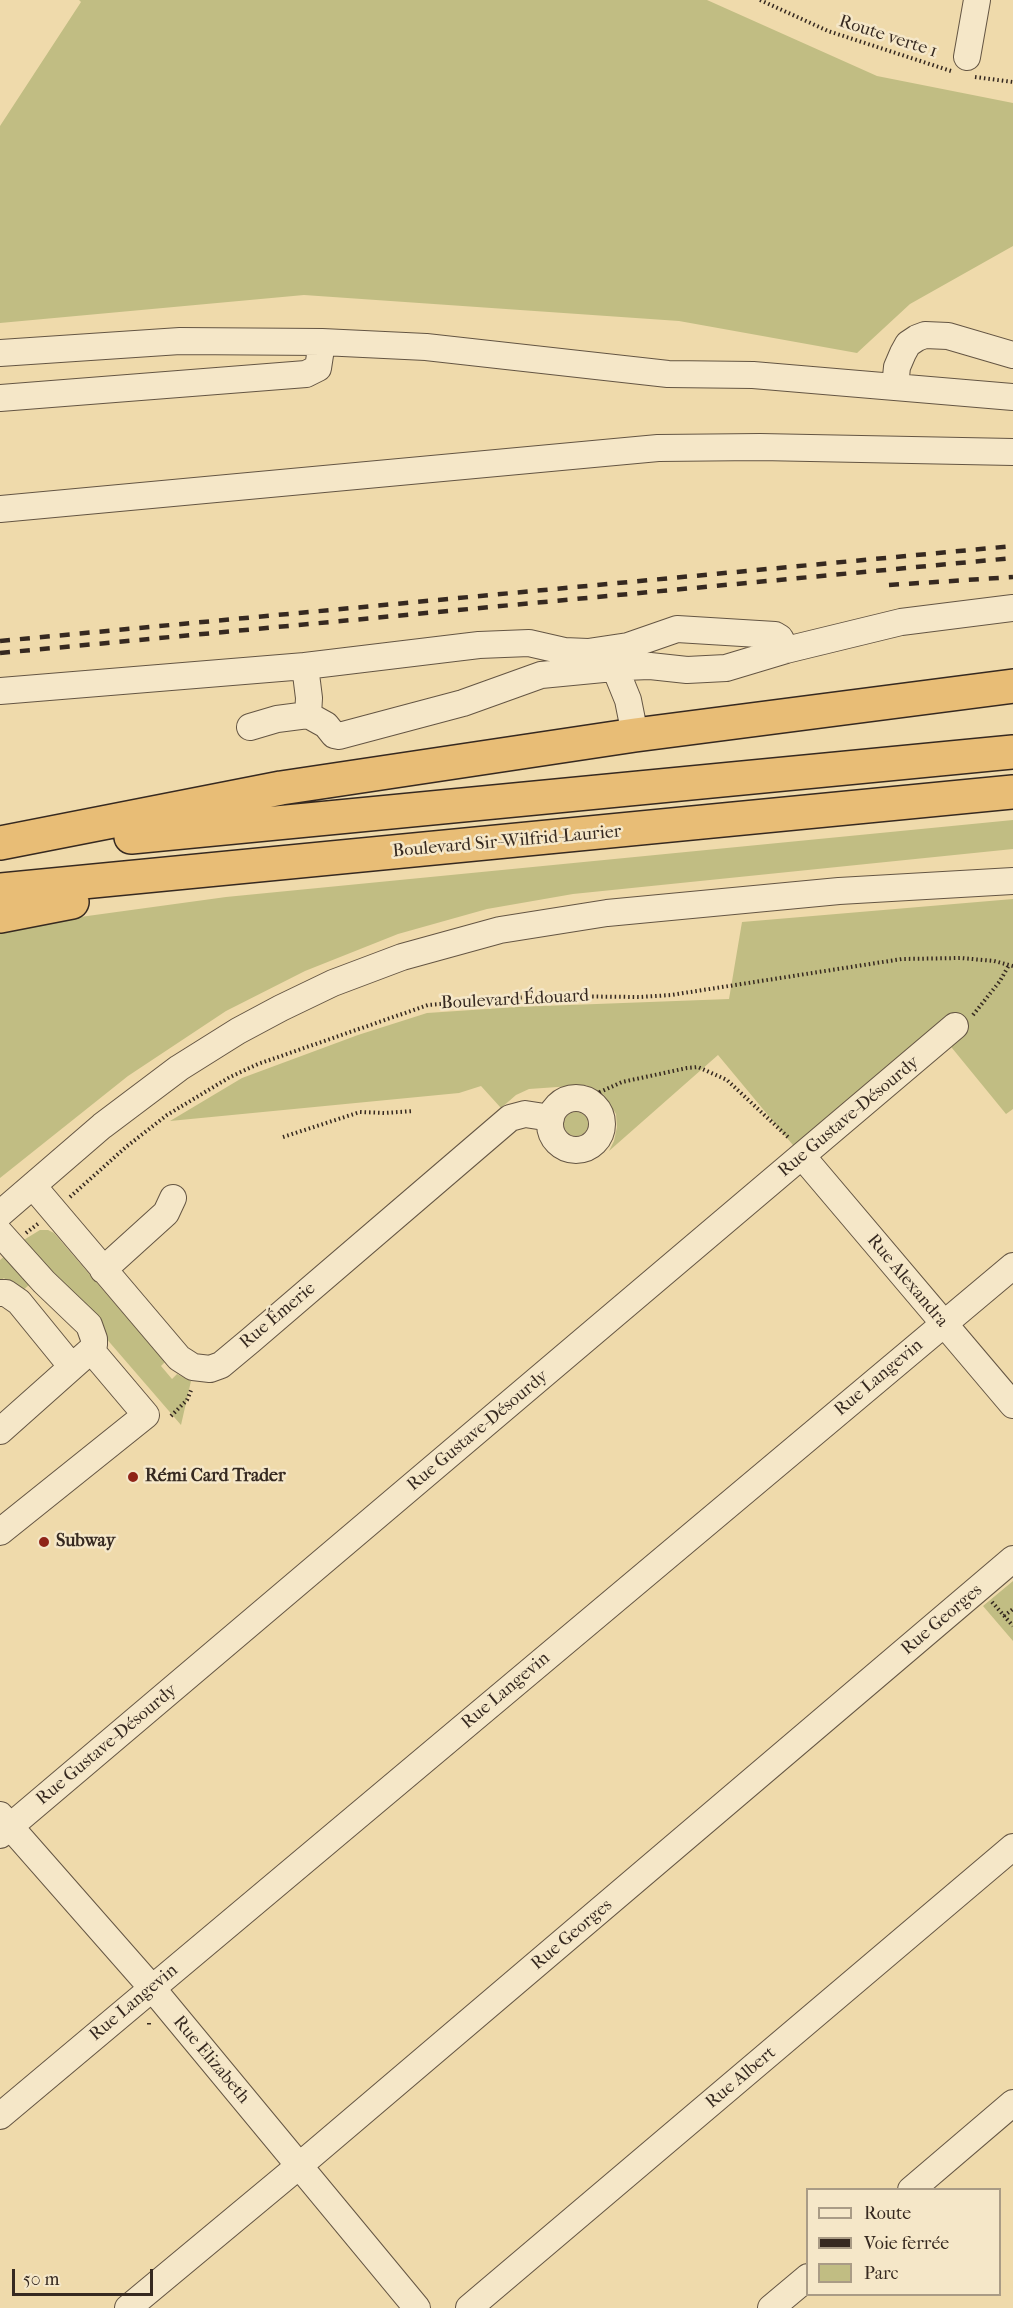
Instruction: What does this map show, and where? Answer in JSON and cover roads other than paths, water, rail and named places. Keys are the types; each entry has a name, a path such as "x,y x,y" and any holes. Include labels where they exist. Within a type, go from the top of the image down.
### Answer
{"highway":[{"path":"0,843 281,788 635,735 1013,686"},
{"path":"0,849 1013,752"},
{"name":"Boulevard Sir-Wilfrid-Laurier","path":"0,890 1013,792"},
{"path":"0,916 255,866"}],"street":[{"path":"965,68 977,0"},
{"path":"895,387 897,367 908,344 925,335 948,336 1013,355"},
{"path":"0,353 158,342 322,342 426,347 668,374 753,375 1013,397"},
{"path":"0,398 306,374 318,368 322,342"},
{"path":"0,509 636,450 760,447 1013,452"},
{"path":"0,691 305,666 479,645 529,643 650,666 687,670 726,668 786,650 901,622 1013,608"},
{"path":"250,727 277,719 308,715 326,725 334,735 339,736 463,703 541,675 614,659 660,633 677,629 775,635 780,638 786,650"},
{"path":"614,659 628,700 635,735"},
{"path":"305,666 309,695 308,715"},
{"path":"839,891 1013,864"},
{"path":"0,1214 141,1096 179,1068 261,1018 314,992 402,957 476,935 576,917 839,891 1013,881"},
{"name":"Rue Gustave-Désourdy","path":"3,1826 797,1149 963,1021"},
{"path":"577,1098 590,1102 599,1111 602,1129 597,1140 586,1148 573,1150 564,1148 557,1142 551,1131 551,1118 554,1110 564,1101 577,1098"},
{"name":"Rue Émerie","path":"33,1186 183,1362 198,1369 215,1367 251,1340 510,1118 525,1114 551,1118"},
{"name":"Rue Alexandra","path":"797,1149 1013,1405"},
{"path":"103,1270 166,1213 173,1198"},
{"path":"0,1233 44,1282 89,1325 94,1339 82,1358 1,1430"},
{"name":"Rue Langevin","path":"0,2116 1013,1266"},
{"path":"0,1293 6,1293 19,1302 146,1414 0,1532"},
{"name":"Rue Georges","path":"128,2308 300,2165 1013,1559"},
{"name":"Rue Elizabeth","path":"3,1826 152,1988 417,2308"},
{"name":"Rue Albert","path":"469,2308 1013,1847"},
{"path":"913,2188 1013,2103"},
{"path":"771,2308 806,2278"}],"railway":[{"path":"0,641 1013,546"},
{"path":"0,653 1013,558"},
{"path":"889,585 1013,577"}],"place":[{"name":"Rémi Card Trader","path":"133,1477"},
{"name":"Subway","path":"44,1542"}]}
